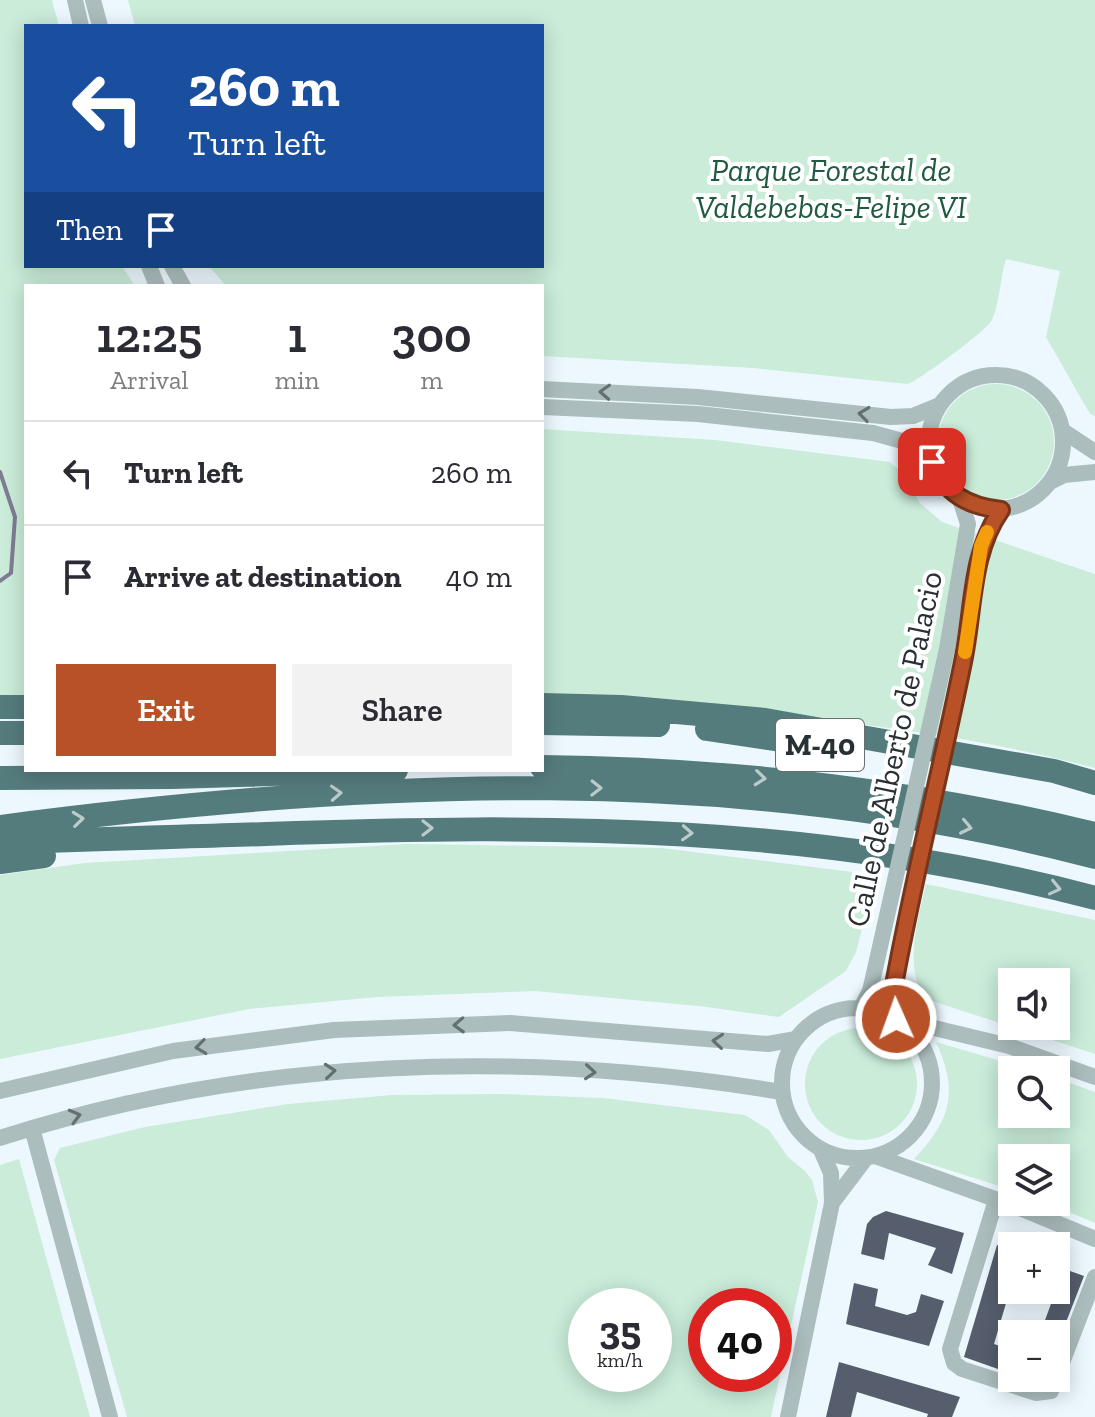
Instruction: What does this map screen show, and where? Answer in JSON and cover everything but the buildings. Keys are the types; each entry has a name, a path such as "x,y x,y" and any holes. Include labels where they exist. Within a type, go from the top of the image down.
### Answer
{"highway":[{"path":"544,705 621,707 765,720 1054,771 1095,783"},
{"path":"0,707 24,707"},
{"name":"M-40","path":"544,723 676,725 961,765 1095,793"},
{"path":"0,733 24,733"},
{"name":"M-40","path":"544,767 650,769 867,791 956,803 1095,834"},
{"path":"0,778 332,772"},
{"path":"0,827 285,797 414,789 605,788 718,796 956,824 1095,857"},
{"path":"0,843 505,827 704,834 911,858 1095,898"},
{"path":"0,862 265,834"}],"street":[{"path":"75,0 81,24"},
{"path":"93,0 99,24"},
{"path":"932,462 930,433 940,405 954,390 971,380 990,375 1011,376 1029,383 1045,395 1057,412 1064,449 1052,481"},
{"path":"544,389 808,406 891,417 913,416 940,405"},
{"path":"544,407 698,414 873,433 906,442 932,462 948,489 960,499 980,508 1001,510 1021,505 1064,475 1095,472"},
{"path":"1063,431 1095,452"},
{"name":"Calle de Alberto de Palacio","path":"861,1008 870,991 947,649 968,524 960,499"},
{"name":"Calle de Alberto de Palacio","path":"895,1018 894,985 902,939 967,646 981,546 988,528 1001,510"},
{"path":"895,1018 911,1031 923,1047 930,1065 932,1085 929,1104 915,1130 893,1149 870,1157 843,1158 821,1150 802,1135 788,1115 782,1092 787,1055 796,1039 824,1015 861,1008 1009,1046 1095,1077"},
{"path":"0,1091 173,1051 334,1030 510,1023 768,1044 796,1039"},
{"path":"0,1138 120,1103 331,1070 507,1066 693,1079 782,1092"},
{"path":"32,1128 110,1417"},
{"path":"788,1417 832,1203 831,1173 821,1150"},
{"path":"870,1157 996,1200 1095,1239"},
{"path":"832,1203 870,1157"},
{"path":"996,1200 950,1349 954,1363 962,1369 1036,1393 1051,1391 1095,1277"}],"green space":[{"path":"0,0 52,0 58,24 24,24 24,268 123,268 134,284 24,284 24,700 0,701"},
{"name":"Parque Forestal de Valdebebas-Felipe VI","path":"128,0 1095,0 1095,416 1090,414 1046,337 1060,271 1006,259 992,320 953,354 908,384 753,368 544,356 544,284 224,284 211,268 544,268 544,24 134,24"},
{"path":"996,384 1018,388 1037,401 1050,420 1054,442 1050,464 1037,483 1018,496 996,500 974,496 955,483 942,464 938,442 942,420 955,401 974,388"},
{"path":"544,429 715,440 890,462 905,475 919,502 942,522 1095,574 1095,768 959,739 751,712 544,695"},
{"path":"408,844 662,848 876,875 856,952 846,971 779,1017 699,1006 535,991 377,997 249,1009 0,1059 0,875 85,863"},
{"path":"926,884 1095,920 1095,1054 1052,1040 1070,1040 1070,968 998,968 998,1022 923,998 915,970 916,928"},
{"path":"861,1028 883,1032 901,1044 913,1062 917,1084 913,1106 901,1124 883,1136 861,1140 839,1136 821,1124 809,1106 805,1084 809,1062 821,1044 839,1032"},
{"path":"936,1042 998,1060 998,1128 1070,1128 1070,1083 1095,1092 1095,1223 1070,1212 1070,1144 998,1144 998,1186 914,1159 936,1131 948,1105 949,1091"},
{"path":"501,1094 603,1098 745,1115 769,1130 788,1157 812,1180 818,1202 792,1321 792,1288 688,1288 688,1392 776,1392 771,1417 127,1417 54,1160 60,1148 145,1127 288,1104 392,1095"},
{"path":"19,1159 90,1417 0,1417 0,1165"}],"waterway":[{"path":"0,472 15,517 11,573 0,581"}],"slow traffic":[{"path":"965,652 981,546 987,532"}],"route":[{"path":"896,1019 894,985 903,933 967,646 981,546 988,528 1001,510 980,508 960,499 938,476 932,462"}]}
